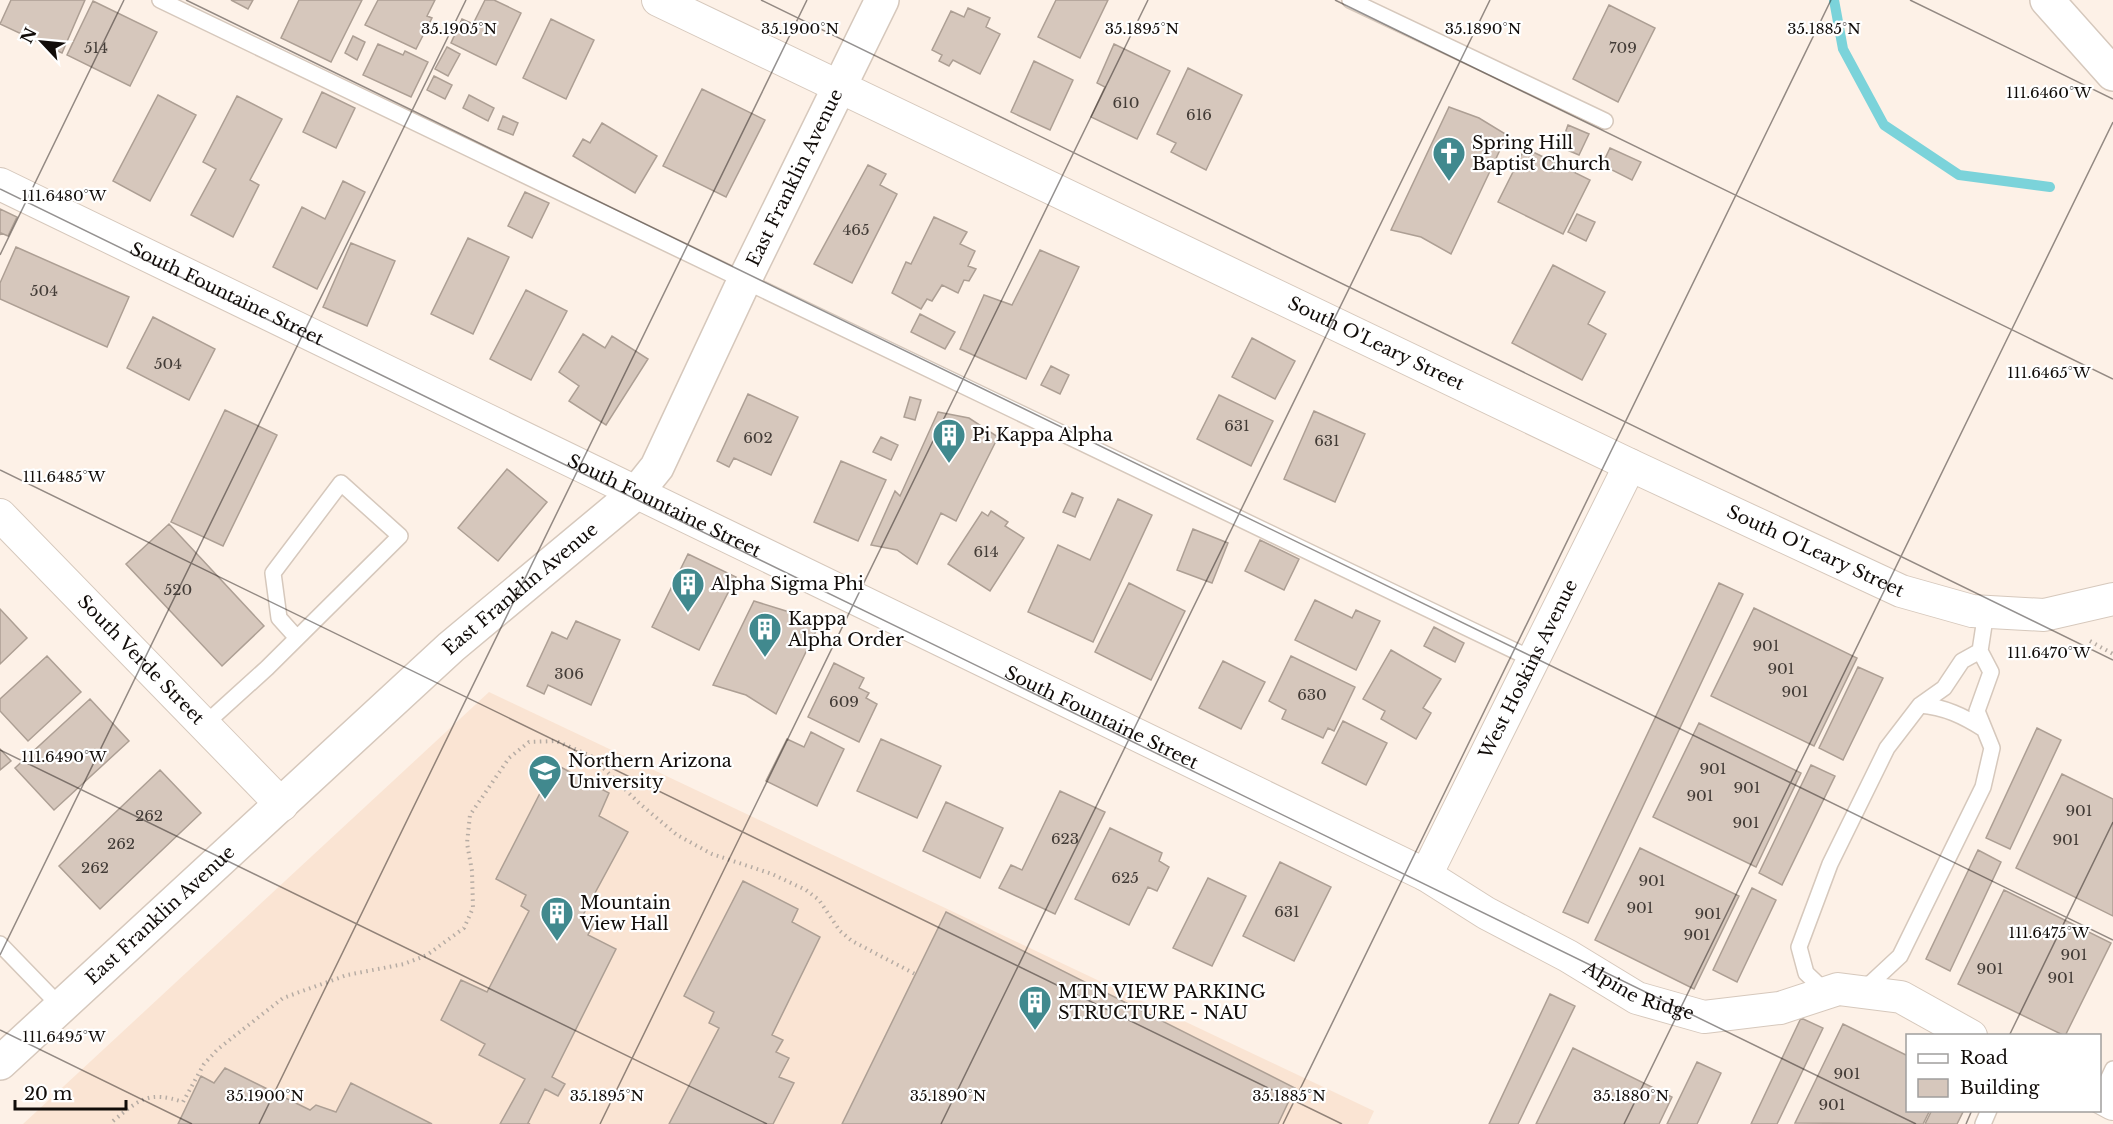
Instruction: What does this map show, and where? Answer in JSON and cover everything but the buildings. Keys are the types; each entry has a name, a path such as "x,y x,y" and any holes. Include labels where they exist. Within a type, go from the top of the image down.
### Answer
{"street":[{"name":"South O'Leary Street","path":"658,0 1630,465 1901,591 1972,611 2044,615 2113,599"},
{"name":"East Franklin Avenue","path":"0,1063 282,806 451,647 637,492 657,467 744,281 882,0"},
{"path":"2047,0 2113,74"},
{"name":"South Fountaine Street","path":"0,184 1426,874"},
{"name":"West Hoskins Avenue","path":"1426,874 1630,465"},
{"name":"South Verde Street","path":"0,515 282,806"},
{"name":"Alpine Ridge","path":"1426,874 1486,913 1568,956 1637,998 1704,1017 1780,1008 1840,992 1901,997 1969,1034"}],"lane":[{"path":"160,0 1534,660"},
{"path":"1350,0 1605,121"},
{"path":"204,725 297,638 400,536 341,483 273,573 279,618 297,638"},
{"path":"1980,651 1962,661 1944,688 1920,705 1887,748 1830,864 1799,947 1806,974 1840,992 1870,983 1900,956 1983,787 1992,748 1977,711 1991,672 1980,651 1986,612"},
{"path":"1920,705 1938,707 1961,714 1984,729"},
{"path":"0,945 61,1006"},
{"path":"2107,1105 2113,1069"}],"path":[{"path":"113,1121 142,1097 165,1096 183,1101 204,1064 218,1049 283,998 347,975 404,964 427,955 464,928 473,908 474,890 467,843 470,815 508,758 529,742 556,741 591,756 670,830 712,854 772,874 806,890 819,900 840,931 852,941 915,974"}],"shaded area":[{"name":"Northern Arizona University","path":"489,692 1374,1111 1368,1124 23,1124"}],"waterway":[{"path":"1834,0 1843,49 1884,125 1959,175 2050,187"}],"place":[{"name":"Spring Hill Baptist Church","path":"1449,182"},
{"name":"Pi Kappa Alpha","path":"949,464"},
{"name":"Alpha Sigma Phi","path":"688,613"},
{"name":"Kappa Alpha Order","path":"765,658"},
{"name":"Northern Arizona University","path":"545,800"},
{"name":"Mountain View Hall","path":"557,942"},
{"name":"MTN VIEW PARKING STRUCTURE - NAU","path":"1035,1031"}]}
